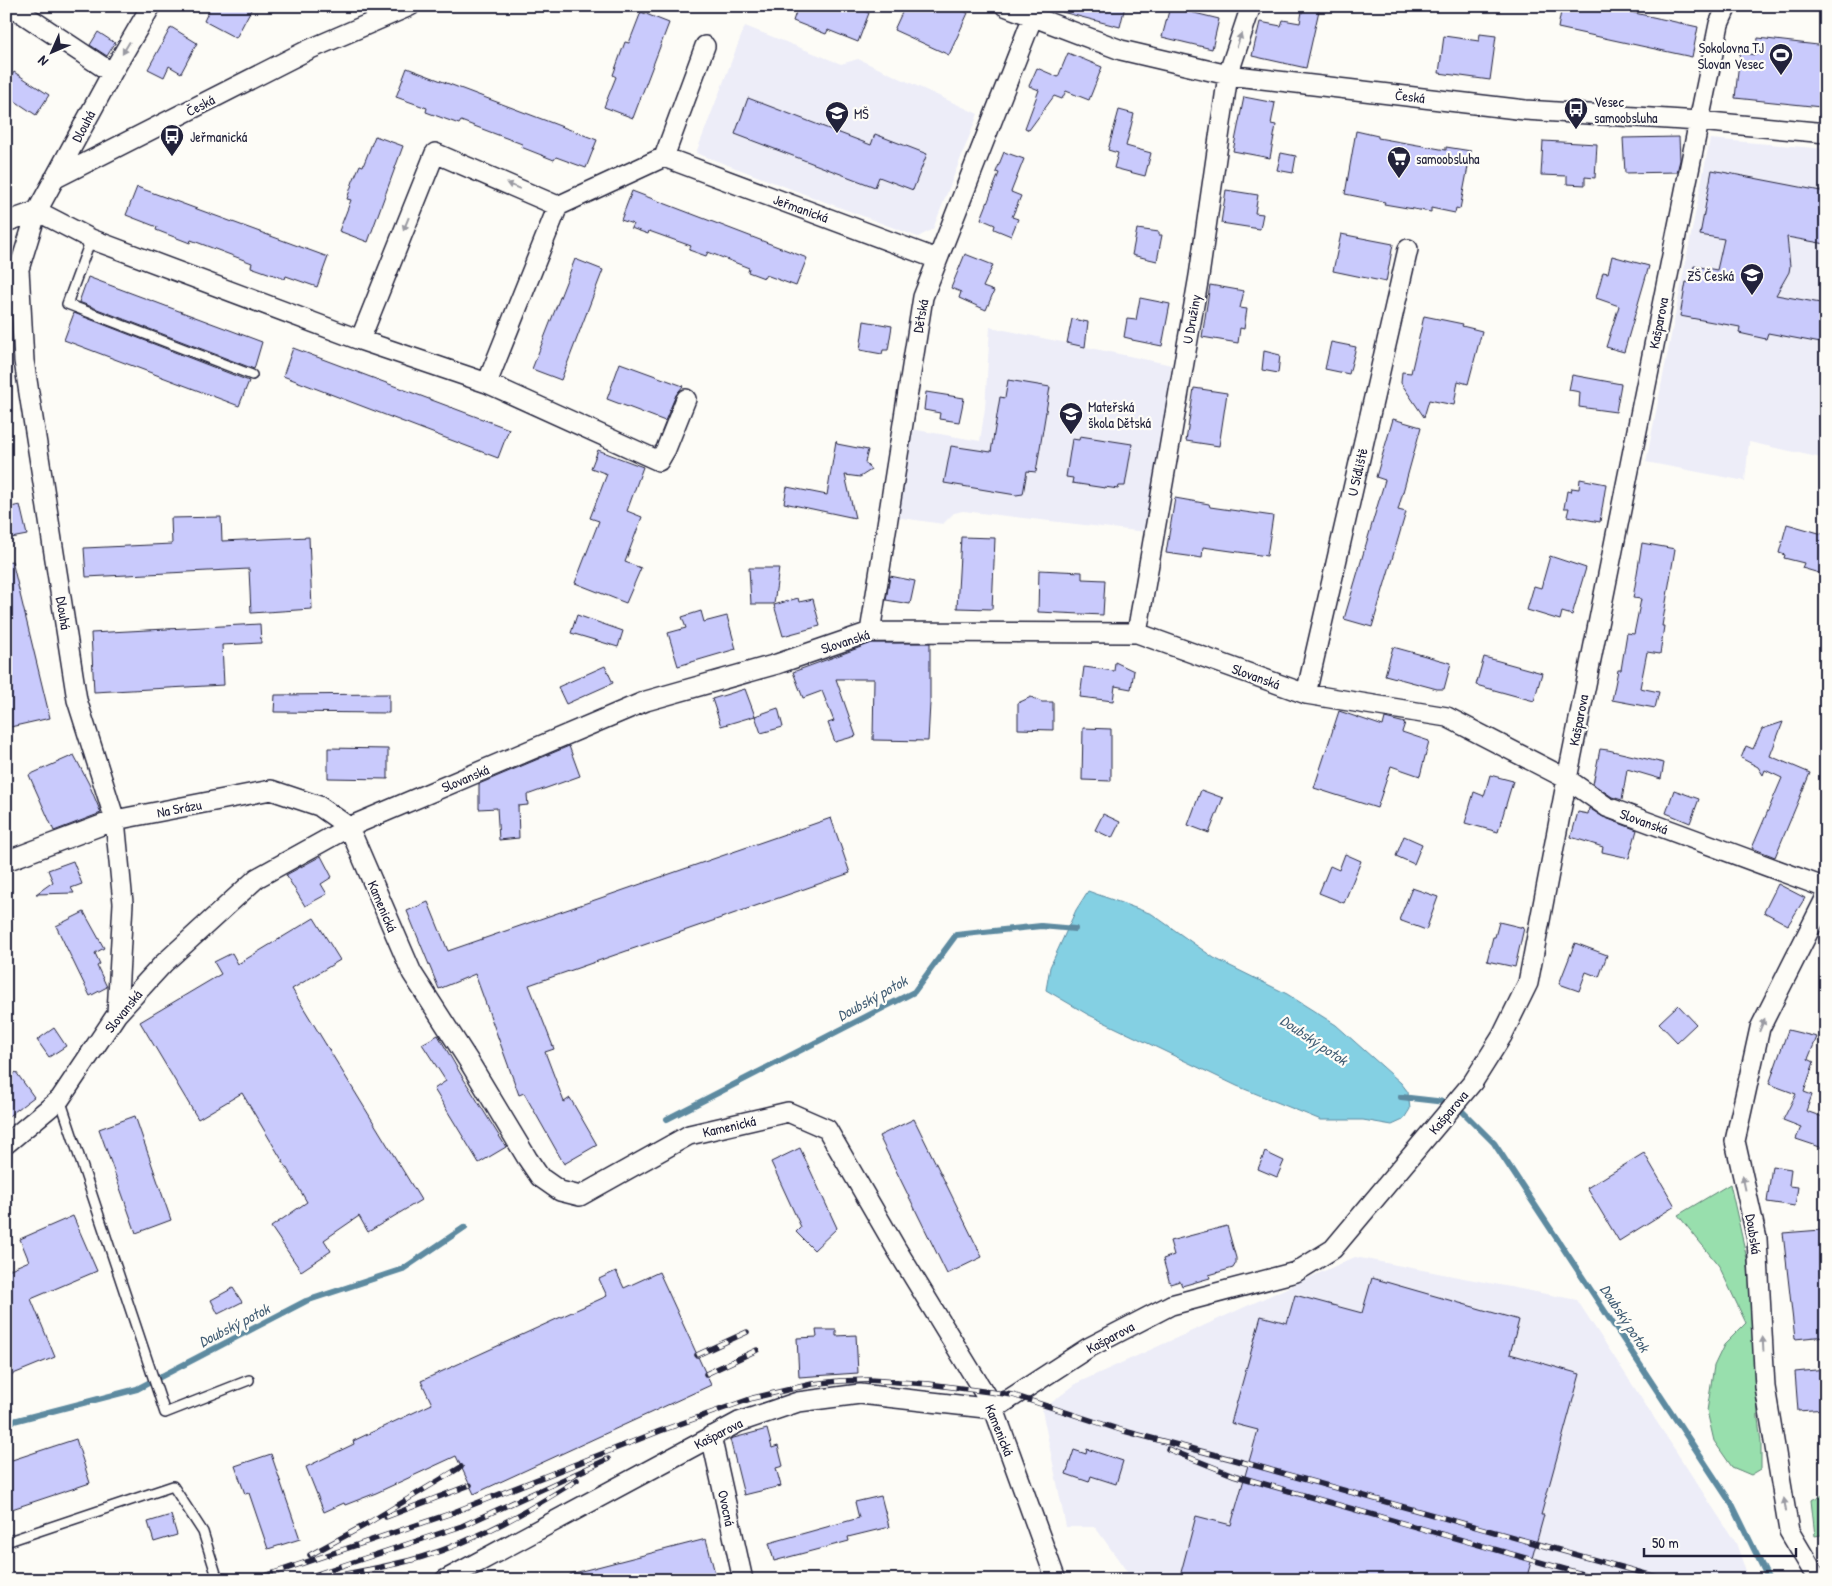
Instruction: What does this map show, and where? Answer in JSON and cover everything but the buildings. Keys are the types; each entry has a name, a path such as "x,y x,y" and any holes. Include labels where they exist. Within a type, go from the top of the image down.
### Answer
{"street":[{"path":"12,6 112,72"},
{"name":"Dlouhá","path":"54,179 112,72 151,6"},
{"name":"Česká","path":"54,179 308,50 410,6"},
{"name":"Česká","path":"1004,6 1034,11 1121,50 1228,75 1525,110 1699,121 1826,133"},
{"name":"U Družiny","path":"1138,633 1198,276 1228,75 1250,6"},
{"name":"Kašparova","path":"445,1580 739,1422 798,1402 860,1394 994,1409 1088,1348 1171,1305 1296,1272 1332,1249 1448,1113 1473,1082 1502,1036 1528,983 1567,778 1699,121 1719,24 1727,6"},
{"name":"Dětská","path":"870,632 922,297 1034,11"},
{"path":"487,384 558,206 664,157 705,46"},
{"path":"360,340 434,152 558,206"},
{"name":"Jeřmanická","path":"664,157 937,259"},
{"path":"6,222 37,211 54,179"},
{"path":"37,211 91,239 360,340 487,384 659,461 666,449 686,400"},
{"name":"Dlouhá","path":"37,211 19,269 24,361 77,700 116,820 123,903 117,1014"},
{"name":"U Sídliště","path":"1306,694 1408,249"},
{"name":"Slovanská","path":"6,1144 60,1099 117,1014 163,964 257,878 349,827 646,701 777,664 870,632 1138,633 1306,694 1446,717 1567,778 1607,807 1826,888"},
{"name":"Na Srázu","path":"6,861 116,820 271,790 319,806 349,827"},
{"name":"Kamenická","path":"349,827 412,973 468,1060 527,1158 540,1177 560,1191 580,1196 689,1136 788,1112 827,1129 897,1250 994,1409 1056,1580"},
{"name":"Doubská","path":"1818,1580 1789,1531 1765,1387 1757,1239 1735,1141 1760,1028 1826,897"},
{"name":"Ovocná","path":"711,1436 743,1580"}],"lane":[{"path":"91,239 68,304 252,375"},
{"path":"60,1099 165,1413 249,1380"},
{"path":"6,1542 173,1486 203,1532 218,1580"}],"shaded area":[{"name":"MŠ","path":"745,26 841,64 858,59 978,114 933,229 918,237 696,153"},
{"name":"ZŠ Česká","path":"1710,139 1826,149 1826,459 1749,442 1745,481 1646,462"},
{"name":"Mateřská škola Dětská","path":"990,327 1172,365 1146,532 963,511 954,513 943,524 895,517 911,429 980,441 985,408"},
{"path":"1355,1257 1577,1300 1736,1543 1749,1580 1133,1580 1095,1527 1066,1527 1042,1410 1077,1383"}],"green space":[{"path":"1730,1184 1747,1259 1754,1306 1761,1469 1751,1475 1732,1467 1714,1441 1707,1411 1714,1366 1724,1345 1746,1323 1719,1266 1678,1215"},
{"path":"1826,1494 1826,1534 1815,1536 1811,1500"}],"water":[{"path":"1088,891 1152,914 1214,958 1287,994 1336,1025 1401,1083 1408,1092 1410,1109 1403,1120 1392,1125 1363,1120 1321,1120 1237,1086 1087,1014 1046,990 1050,967 1076,910"}],"waterway":[{"name":"Doubský potok","path":"667,1119 914,992 956,935 1041,926 1075,929"},
{"name":"Doubský potok","path":"1401,1097 1454,1103 1494,1143 1733,1506 1769,1580"},
{"name":"Doubský potok","path":"6,1423 137,1389 306,1301 403,1269 465,1227"}],"railway":[{"path":"697,1355 747,1332"},
{"path":"706,1374 757,1350"},
{"path":"253,1580 449,1514 660,1431 753,1398 812,1384 869,1380 929,1384 1013,1395 1124,1431 1660,1578"},
{"path":"1168,1449 1233,1475 1603,1580"},
{"path":"299,1580 462,1526 608,1459"},
{"path":"310,1555 365,1525 461,1467"},
{"path":"320,1579 397,1564 443,1550 502,1524 577,1480"},
{"path":"386,1517 470,1485"}],"place":[{"name":"Sokolovna TJ Slovan Vesec","path":"1781,76"},
{"name":"Vesec samoobsluha","path":"1576,130"},
{"name":"MŠ","path":"837,134"},
{"name":"Jeřmanická","path":"172,157"},
{"name":"samoobsluha","path":"1399,179"},
{"name":"ZŠ Česká","path":"1752,296"},
{"name":"Mateřská škola Dětská","path":"1071,435"}]}
